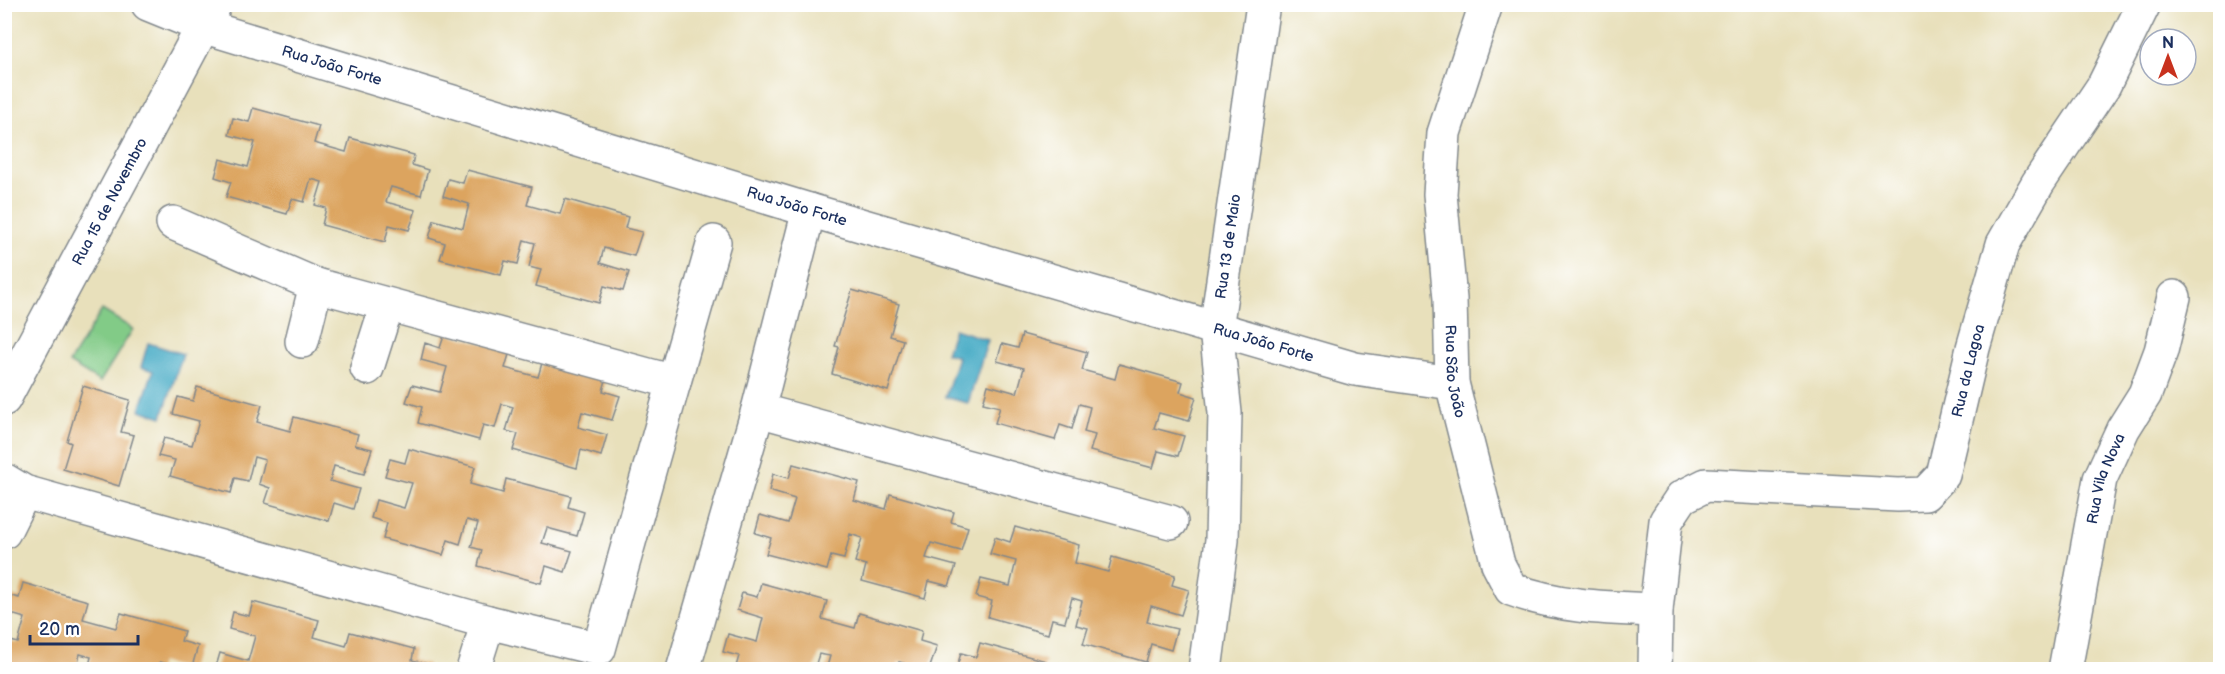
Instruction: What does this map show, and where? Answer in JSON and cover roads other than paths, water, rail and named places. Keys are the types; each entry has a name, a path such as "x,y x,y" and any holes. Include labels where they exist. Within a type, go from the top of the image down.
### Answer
{"street":[{"name":"Rua João Forte","path":"148,4 209,15 809,210 1216,329 1355,369 1452,383"},
{"name":"Rua 13 de Maio","path":"1205,669 1222,540 1225,413 1216,329 1263,4"},
{"name":"Rua São João","path":"1486,4 1444,133 1440,194 1450,299 1452,383 1498,564 1511,589 1539,600 1576,607 1656,610"},
{"name":"Rua da Lagoa","path":"1656,610 1666,521 1682,497 1706,485 1907,495 1925,494 1943,475 1973,348 2003,244 2038,183 2103,85 2144,4"},
{"name":"Rua 15 de Novembro","path":"4,399 209,15"},
{"path":"683,669 758,410 809,210"},
{"path":"173,223 316,285 674,382"},
{"path":"4,532 14,486 488,622 596,659 714,242"},
{"path":"302,341 316,285"},
{"name":"Rua Vila Nova","path":"2065,669 2100,479 2123,429 2145,394 2161,351 2174,297"},
{"path":"367,368 387,304"},
{"path":"758,410 1171,522"},
{"path":"1655,669 1656,610"},
{"path":"473,669 488,622"}],"water":[{"path":"954,329 988,340 968,403 945,397 958,357 946,353"},
{"path":"148,343 183,354 162,417 140,410 153,371 141,367"}]}
